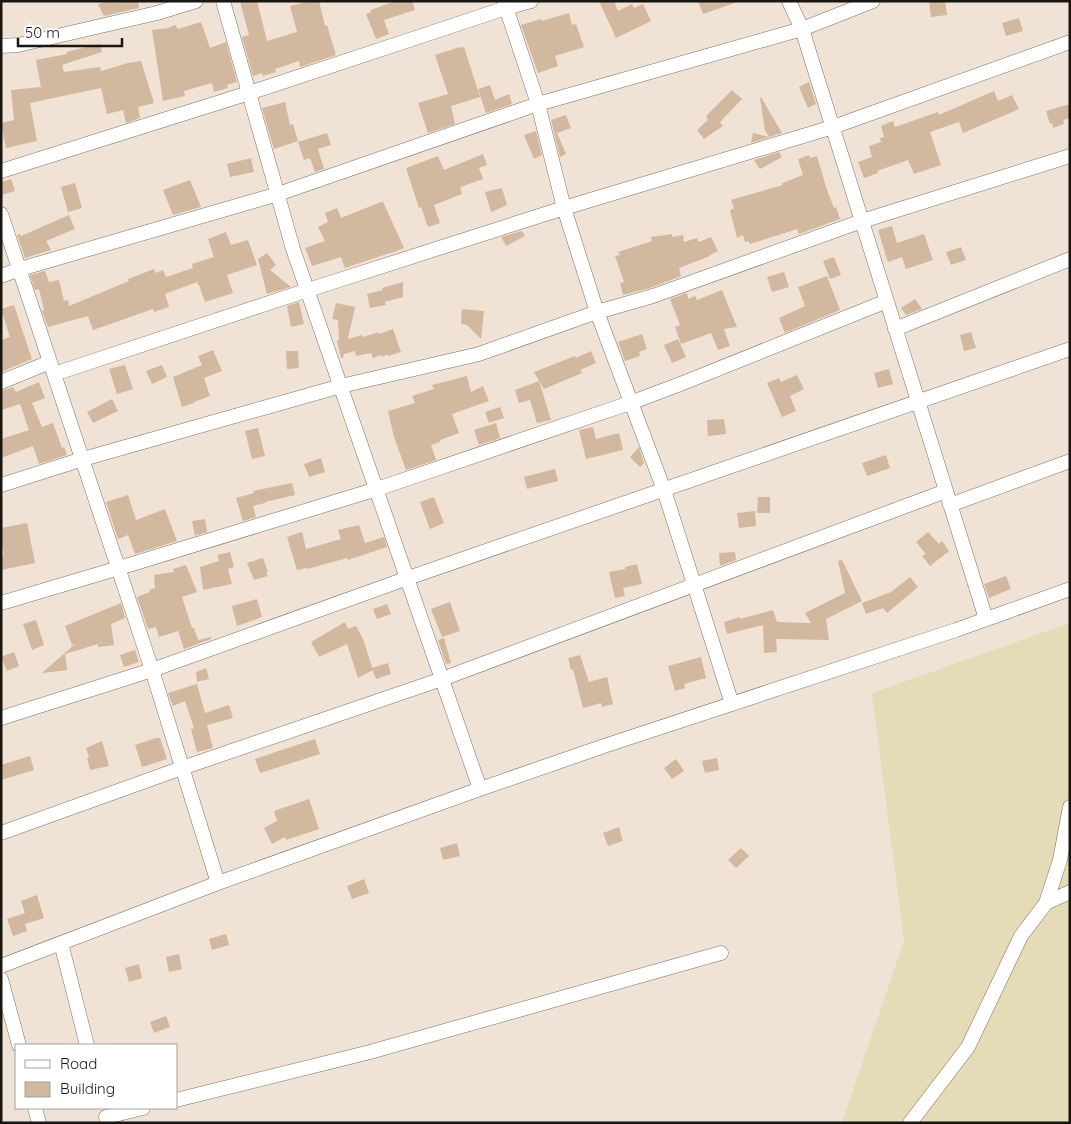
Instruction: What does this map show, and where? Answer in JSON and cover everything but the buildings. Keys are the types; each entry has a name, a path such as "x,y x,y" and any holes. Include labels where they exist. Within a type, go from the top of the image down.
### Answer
{"street":[{"path":"1,46 18,45 157,13 196,1"},
{"path":"223,1 293,249 480,789"},
{"path":"1,171 249,93 505,5 531,1"},
{"path":"789,1 802,29 986,620"},
{"path":"1,276 278,194 538,104 802,29 873,1"},
{"path":"505,5 538,104 564,208 597,312 664,490 732,704"},
{"path":"1,382 308,290 564,208 832,127 1070,42"},
{"path":"1,485 83,459 341,386 479,354 597,312 653,296 862,221 1070,156"},
{"path":"1,214 119,568 218,883"},
{"path":"895,329 1070,259"},
{"path":"1,603 377,489 630,403 886,301"},
{"path":"1,718 152,670 408,578 1070,349"},
{"path":"1,833 182,768 442,679 694,585 948,498 1070,461"},
{"path":"1,966 218,883 480,789 986,620 1070,589"},
{"path":"910,1123 968,1047 1021,936 1046,903 1060,860 1070,807"},
{"path":"1046,903 1070,892"},
{"path":"61,943 87,1044"},
{"path":"178,1100 370,1052 721,953"},
{"path":"1,979 19,1044"},
{"path":"35,1109 39,1123"},
{"path":"105,1116 138,1109"}],"sand":[{"path":"1070,623 1070,1123 842,1123 904,941 872,693"}]}
